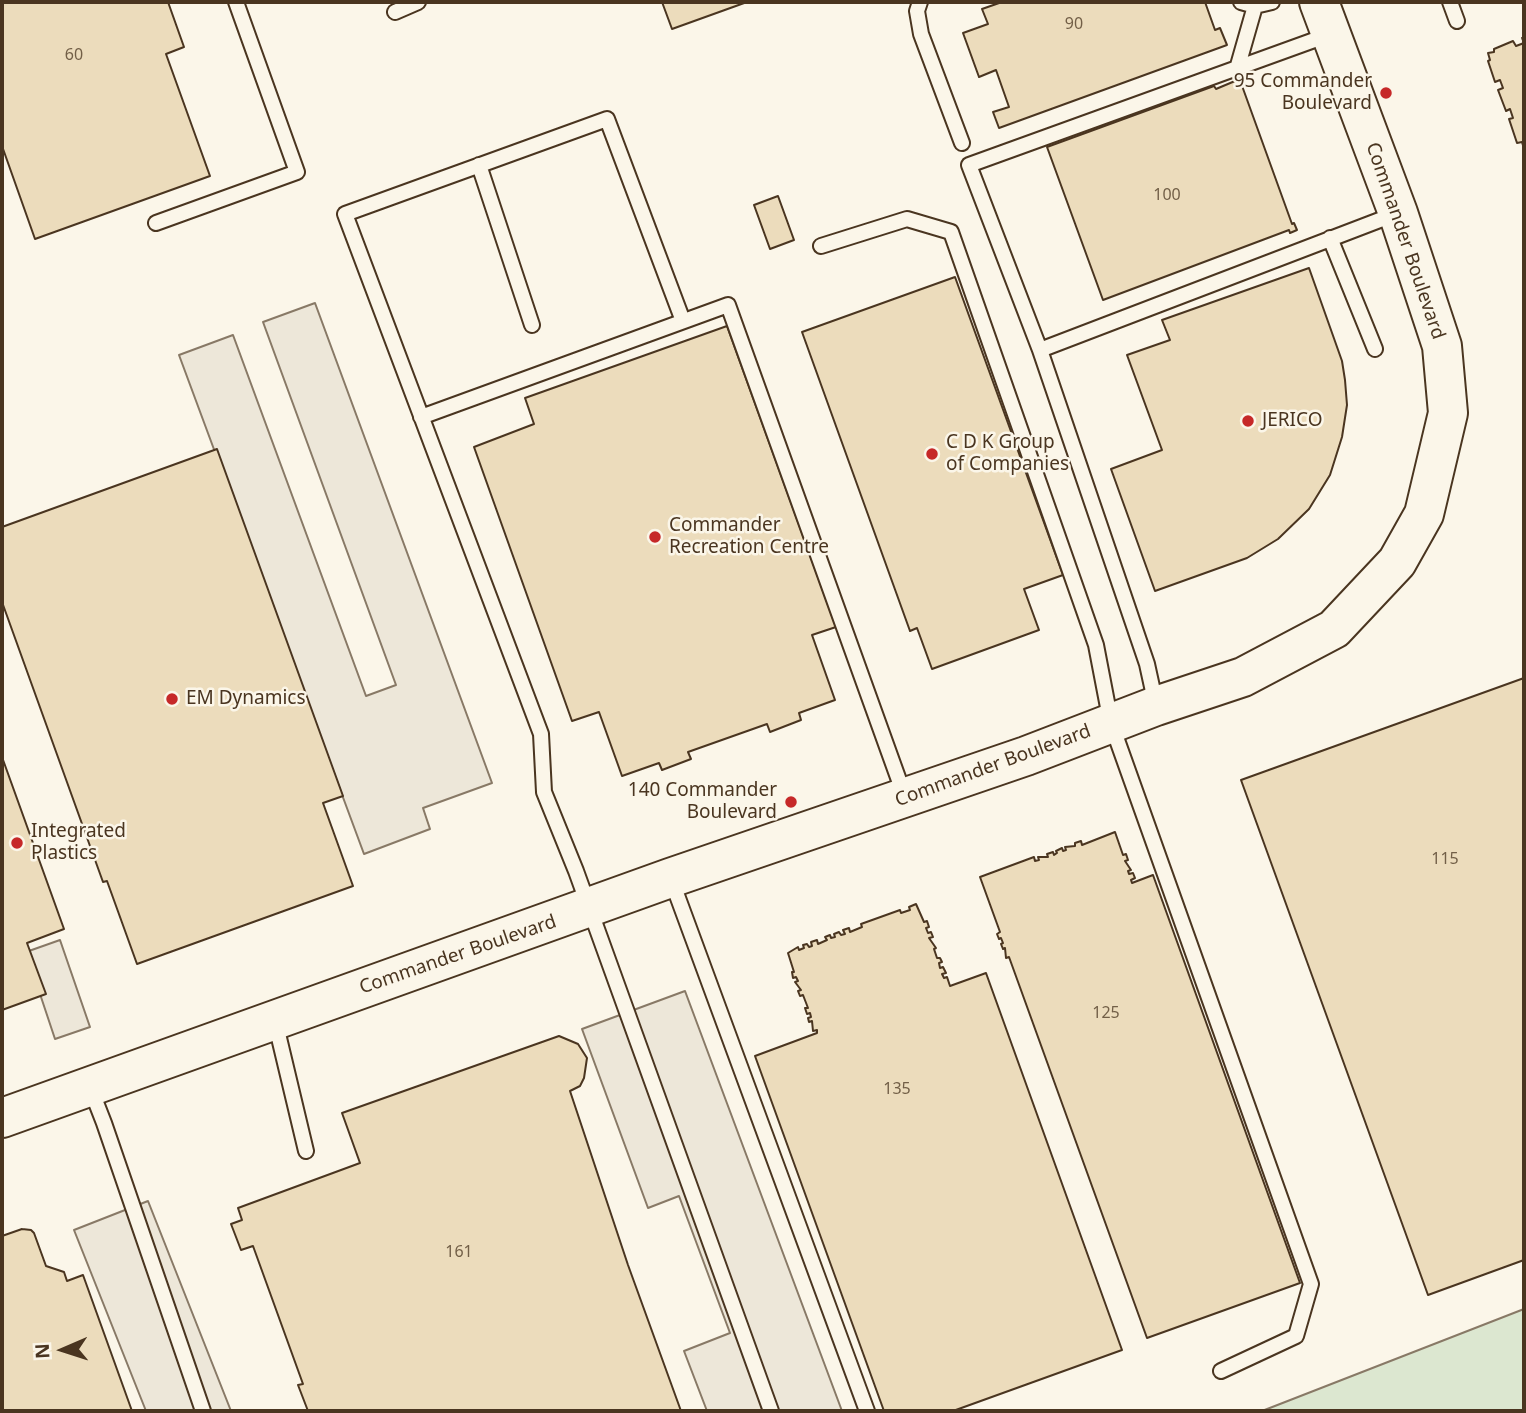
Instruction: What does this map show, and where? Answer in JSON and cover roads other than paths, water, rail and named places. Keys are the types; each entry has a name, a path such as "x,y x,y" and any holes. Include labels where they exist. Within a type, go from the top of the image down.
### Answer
{"street":[{"name":"Commander Boulevard","path":"2,1118 670,878 905,798 1243,677 1334,629 1398,562 1424,514 1448,413 1442,346 1398,213 1325,18"}],"lane":[{"path":"156,223 297,172 236,2"},
{"path":"395,12 418,2"},
{"path":"920,2 917,11 921,34 962,143"},
{"path":"1241,2 1255,6 1272,2"},
{"path":"1450,2 1457,21"},
{"path":"1237,69 1255,6"},
{"path":"1156,706 1147,664 1040,350 969,165 1237,69 1325,18"},
{"path":"683,321 607,119 345,214 541,734 544,792 589,908 771,1411"},
{"path":"479,165 532,325"},
{"path":"1040,350 1398,213"},
{"path":"821,246 907,219 951,232 1096,645 1111,723 1311,1284 1296,1336 1221,1371"},
{"path":"1331,238 1376,349"},
{"path":"421,417 728,305 905,798"},
{"path":"670,878 867,1411"},
{"path":"275,1020 306,1150"},
{"path":"89,1085 203,1411"}],"place":[{"name":"95 Commander Boulevard","path":"1386,93"},
{"name":"JERICO","path":"1248,421"},
{"name":"C D K Group of Companies","path":"932,454"},
{"name":"Commander Recreation Centre","path":"655,537"},
{"name":"EM Dynamics","path":"172,699"},
{"name":"140 Commander Boulevard","path":"791,802"},
{"name":"Integrated Plastics","path":"17,843"}]}
